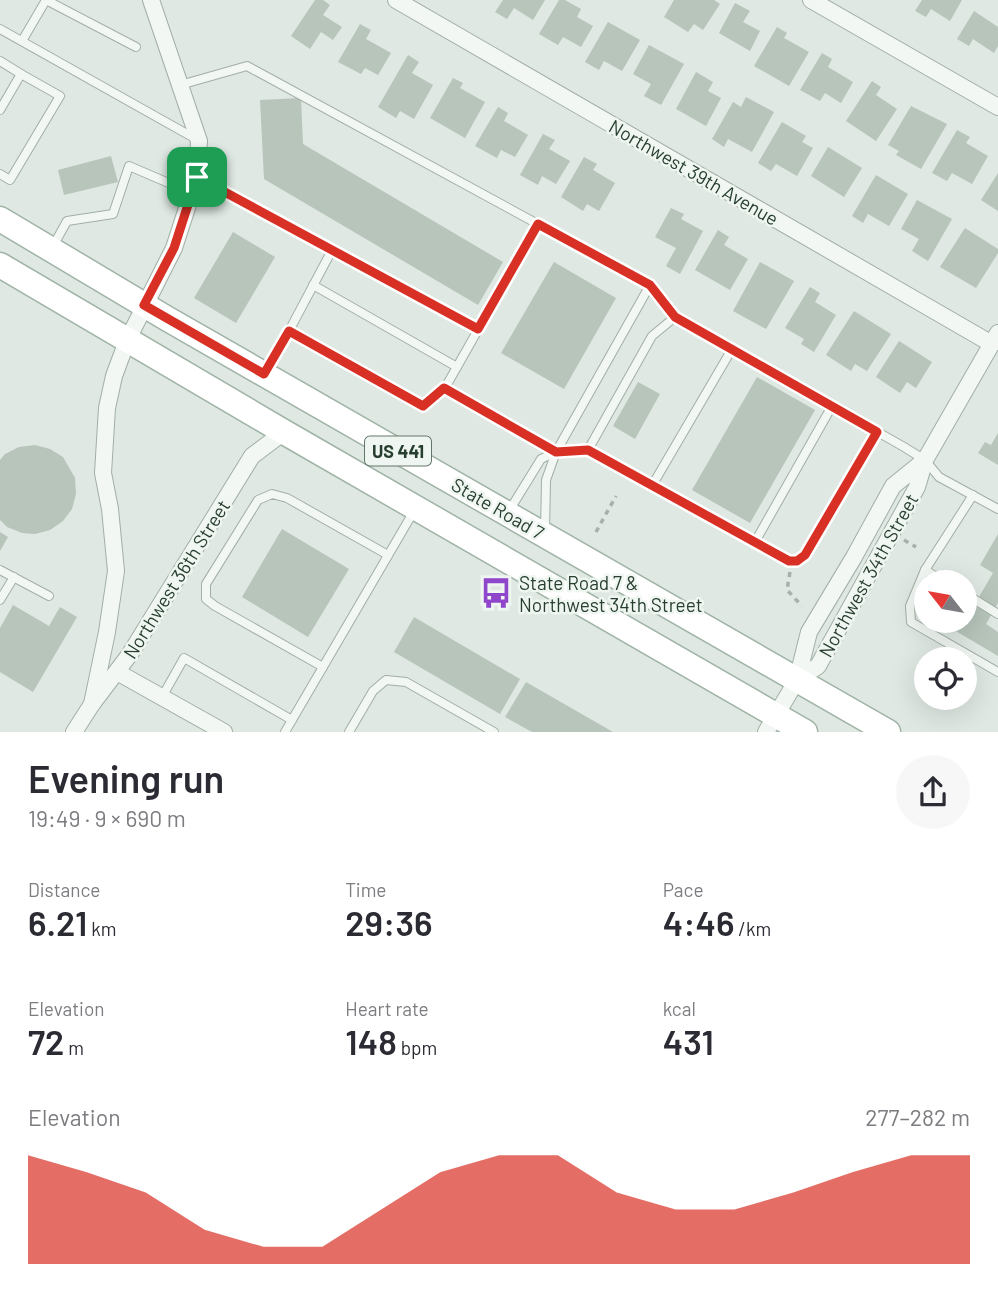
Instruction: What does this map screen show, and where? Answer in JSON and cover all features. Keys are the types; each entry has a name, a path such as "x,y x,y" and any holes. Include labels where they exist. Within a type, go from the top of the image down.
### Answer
{"main road":[{"name":"State Road 7","path":"0,219 144,305 888,732"},
{"name":"US 441","path":"0,265 415,508 771,724 806,732"}],"street":[{"path":"92,704 116,571 110,509 103,473 104,441 114,376 127,341 174,248 194,185 199,141 151,0"},
{"name":"Northwest 39th Avenue","path":"396,0 995,338"},
{"path":"811,0 998,107"},
{"name":"Northwest 34th Street","path":"797,680 818,666 917,486 925,460 995,338"},
{"name":"Northwest 36th Street","path":"74,732 130,654 252,456 284,432"},
{"name":"Northwest 34th Street","path":"771,724 797,680 809,632 893,486 925,460"},
{"path":"117,672 223,732"}],"lane":[{"path":"22,41 46,0 136,47"},
{"path":"0,29 199,141"},
{"path":"0,61 60,96 10,180 0,174"},
{"path":"180,85 247,66 650,285 675,317 925,460 939,477 998,509"},
{"path":"0,110 22,74"},
{"path":"51,250 67,221 113,214 129,166 194,185 332,250 478,329"},
{"path":"289,331 423,406 444,388 538,224"},
{"path":"264,374 332,250"},
{"path":"313,285 457,366"},
{"path":"545,535 545,480 556,452 650,285"},
{"path":"588,450 652,336 675,317"},
{"path":"653,485 732,349"},
{"path":"444,388 556,452"},
{"path":"755,542 832,406"},
{"path":"508,514 541,459 556,452 588,450 789,561 795,561 805,555 877,432"},
{"path":"323,667 215,606 206,598 206,584 258,500 272,494 287,498 388,555"},
{"path":"925,570 973,495"},
{"path":"285,732 415,508"},
{"path":"0,570 49,596"},
{"path":"0,600 14,577"},
{"path":"914,596 910,606 911,622 914,624"},
{"path":"977,601 998,614"},
{"path":"932,634 998,672"},
{"path":"162,697 184,658 292,720"},
{"path":"351,732 373,691 386,680 405,682 494,732"}],"path":[{"path":"596,533 616,496"},
{"path":"902,539 916,547"},
{"path":"795,561 787,590 802,606"}],"building":[{"path":"315,0 323,0 330,5 323,15 342,27 333,40 321,32 310,49 291,36"},
{"path":"503,0 545,0 533,20 514,8 507,19 495,12"},
{"path":"559,0 565,0 581,9 577,17 593,26 581,47 563,37 558,45 539,34"},
{"path":"674,0 714,0 720,4 703,30 694,24 688,32 664,17"},
{"path":"922,0 962,0 950,21 931,9 926,17 915,11"},
{"path":"735,3 750,11 743,22 760,31 750,51 719,33"},
{"path":"974,11 998,27 998,46 994,53 973,39 969,46 957,39"},
{"path":"608,22 640,40 622,71 604,61 599,70 585,62"},
{"path":"360,24 371,30 366,39 391,53 378,75 365,68 361,74 338,62"},
{"path":"777,27 787,33 784,38 809,52 789,86 754,66"},
{"path":"649,45 684,64 661,105 644,96 651,84 633,74"},
{"path":"822,53 832,59 828,67 853,82 841,103 825,93 820,101 800,90"},
{"path":"408,55 419,62 412,73 433,85 414,119 400,111 396,118 378,107"},
{"path":"696,72 713,82 708,91 721,98 706,126 676,109"},
{"path":"453,78 463,83 460,88 485,102 465,138 430,118"},
{"path":"872,81 881,87 876,95 897,109 876,141 846,121"},
{"path":"746,97 774,112 752,152 728,139 724,147 712,139 733,102 741,107"},
{"path":"301,98 303,144 503,262 478,305 264,179 260,100"},
{"path":"911,106 947,124 921,169 896,155 899,151 888,145"},
{"path":"498,107 508,113 504,121 528,135 515,157 501,150 497,158 475,146"},
{"path":"782,122 806,136 802,142 813,148 797,176 776,164 771,171 758,163"},
{"path":"957,130 970,137 966,143 988,156 972,184 952,173 947,181 932,173"},
{"path":"543,134 555,140 549,149 570,161 556,184 542,176 538,185 520,175"},
{"path":"828,147 862,168 844,197 811,176"},
{"path":"111,156 118,182 64,195 58,170"},
{"path":"584,157 597,164 593,170 615,183 599,211 587,204 583,211 561,197"},
{"path":"998,173 998,211 981,200"},
{"path":"876,175 908,194 889,226 868,214 863,223 852,216"},
{"path":"917,200 952,219 928,261 912,251 919,239 901,229"},
{"path":"671,208 684,214 681,219 703,231 680,274 666,266 676,248 655,237"},
{"path":"965,228 998,249 976,288 940,267"},
{"path":"718,230 729,237 724,245 748,259 730,290 695,270"},
{"path":"233,232 275,257 236,323 194,298"},
{"path":"554,262 616,298 564,389 501,353"},
{"path":"760,262 794,281 766,329 733,311"},
{"path":"810,287 820,293 815,302 836,315 814,352 801,344 804,339 785,328"},
{"path":"854,311 891,334 867,371 855,364 851,371 826,355"},
{"path":"899,341 932,362 916,388 907,382 900,393 876,377"},
{"path":"757,377 815,410 750,523 692,490"},
{"path":"638,382 660,394 635,439 613,426"},
{"path":"998,433 998,465 978,453 985,442 991,445"},
{"path":"35,445 50,449 63,457 75,478 76,494 72,509 63,521 50,530 35,534 22,533 7,527 0,520 0,460 5,454 19,447"},
{"path":"282,529 349,569 308,637 242,597"},
{"path":"0,532 8,537 0,551"},
{"path":"998,534 998,603 986,624 998,632 998,656 961,634 977,633 977,600 993,573 980,565"},
{"path":"13,605 49,626 60,607 77,617 33,692 0,672 0,628"},
{"path":"414,617 520,679 500,714 394,652"},
{"path":"526,682 613,732 532,732 505,717"}],"place":[{"name":"State Road 7 & Northwest 34th Street","path":"496,593"}],"route":[{"path":"197,177 478,329 538,224 650,285 675,317 877,432 805,555 797,561 789,561 588,450 556,452 444,388 423,406 289,331 264,374 144,305 174,248 197,177"}]}
